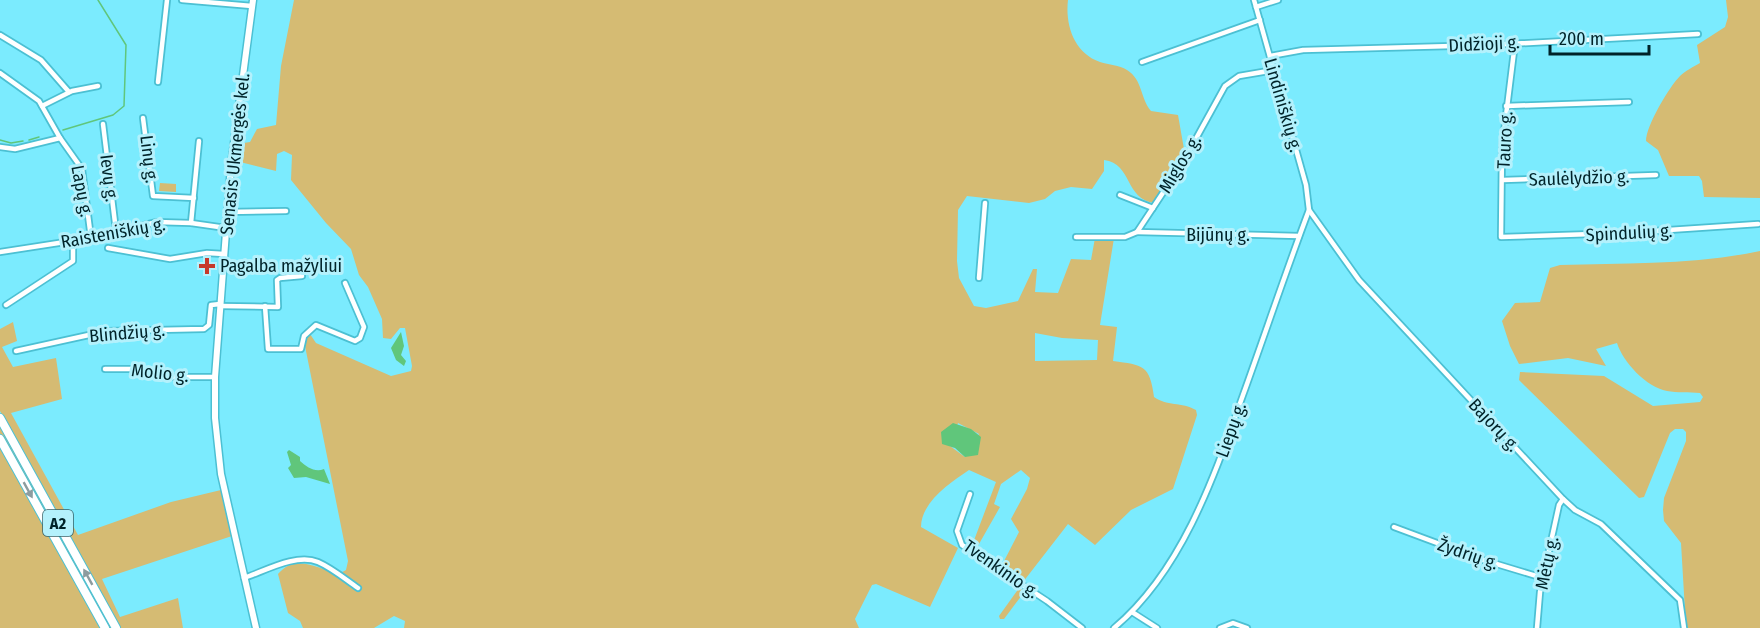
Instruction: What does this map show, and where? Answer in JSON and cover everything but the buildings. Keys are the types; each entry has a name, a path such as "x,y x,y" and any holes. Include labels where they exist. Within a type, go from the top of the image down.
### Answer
{"highway":[{"name":"A2","path":"0,418 116,628"},
{"name":"A2","path":"0,438 105,628"}],"main road":[{"name":"Senasis Ukmergės kel.","path":"253,3 226,228 214,377 215,418 221,474 256,628"}],"street":[{"path":"158,82 167,0"},
{"path":"182,0 253,3"},
{"name":"Lindiniškių g.","path":"1254,0 1306,185 1309,210"},
{"path":"1256,7 1278,0"},
{"path":"1142,62 1260,20"},
{"name":"Didžioji g.","path":"1270,56 1303,50 1698,34"},
{"path":"0,35 41,60 69,92"},
{"name":"Tauro g.","path":"1501,237 1502,148 1515,43"},
{"name":"Miglos g.","path":"1137,232 1182,164 1226,86 1239,75 1274,70"},
{"name":"Lapų g.","path":"0,73 25,89 42,106 60,138 82,169 91,238"},
{"path":"42,106 69,92 98,86"},
{"path":"1506,106 1629,102"},
{"name":"Linų g.","path":"143,118 153,196 194,198"},
{"name":"Ievų g.","path":"103,124 116,231"},
{"path":"0,147 15,149 60,138"},
{"path":"191,223 199,141"},
{"name":"Saulėlydžio g.","path":"1503,180 1656,175"},
{"path":"1120,195 1153,208"},
{"path":"979,278 985,203"},
{"name":"Liepų g.","path":"1114,628 1132,612 1181,544 1220,460 1309,210"},
{"name":"Bajorų g.","path":"1309,210 1359,280 1563,499 1575,510 1601,524 1680,600 1684,628"},
{"path":"228,212 286,211"},
{"name":"Raisteniškių g.","path":"0,252 91,238 157,222 191,223 226,228"},
{"name":"Spindulių g.","path":"1501,237 1613,234 1758,224"},
{"path":"1076,237 1125,237 1137,232"},
{"name":"Bijūnų g.","path":"1137,232 1299,236"},
{"path":"6,305 73,261 73,241"},
{"path":"108,248 170,259 207,253 224,254"},
{"path":"220,305 278,307 277,280 302,276"},
{"path":"265,306 268,349 302,349 304,336 316,325 356,341 360,338 364,327 345,283"},
{"name":"Blindžių g.","path":"16,351 107,331 204,329 209,326 211,305 220,305"},
{"name":"Molio g.","path":"105,369 130,369 170,377 214,377"},
{"name":"Tvenkinio g.","path":"970,494 957,531 962,545 1082,628"},
{"name":"Mėtų g.","path":"1537,628 1543,578 1559,505 1563,499"},
{"name":"Žydrių g.","path":"1394,527 1480,559 1543,578"},
{"path":"244,578 294,562 312,560 330,568 358,588"},
{"path":"1132,612 1157,628"},
{"path":"1220,628 1233,623 1247,628"}],"shaded area":[{"path":"294,0 1068,0 1070,28 1078,45 1091,58 1124,68 1132,74 1151,111 1178,115 1184,149 1155,203 1138,195 1120,168 1104,160 1104,171 1092,189 1071,187 1055,191 1045,199 1029,203 967,196 958,210 959,278 974,306 986,308 1018,301 1033,269 1037,269 1035,292 1058,293 1071,259 1091,260 1095,238 1114,238 1100,325 1117,327 1113,361 1143,368 1150,378 1154,397 1159,400 1196,410 1197,415 1173,489 1131,510 1095,545 1068,524 1023,582 1003,563 1019,532 1011,519 1027,489 1030,478 1021,470 1001,484 994,504 1000,507 975,551 972,547 973,543 996,482 969,470 931,501 922,518 921,527 958,548 930,607 876,584 872,585 855,619 859,628 404,628 405,621 394,616 374,628 303,628 300,621 288,613 278,574 284,568 299,563 315,566 337,575 346,570 348,561 304,341 310,334 316,343 391,376 411,371 412,366 405,328 400,328 391,339 383,338 382,319 368,287 359,275 351,249 326,223 291,180 292,155 284,151 277,154 276,171 236,161 237,144 250,142 257,129 276,125 281,66","holes":["1035,333 1062,338 1098,340 1097,360 1035,361","958,423 979,434 965,457 950,446"]},
{"path":"1726,0 1760,0 1760,198 1704,197 1699,176 1669,176 1658,150 1646,141 1654,117 1675,81 1700,63 1697,45 1725,27 1728,17"},
{"path":"160,183 176,184 176,192 159,191"},
{"path":"1760,251 1760,628 1686,628 1681,543 1664,521 1663,510 1664,498 1686,441 1686,432 1683,429 1675,429 1670,433 1644,497 1639,498 1519,380 1520,372 1604,376 1653,406 1700,402 1703,397 1700,393 1667,391 1651,384 1636,373 1624,358 1617,343 1596,349 1606,366 1568,358 1519,364 1502,321 1515,303 1540,302 1550,268 1560,265 1686,261"},
{"path":"13,322 17,341 2,347 13,367 56,358 62,399 11,413 78,535 171,502 221,490 232,536 102,579 120,617 178,598 183,628 120,628 0,411 0,329"},
{"path":"401,332 404,346 401,355 406,361 404,366 396,360 391,348"},
{"path":"953,423 971,429 981,437 978,455 965,457 955,448 942,444 941,432"},
{"path":"0,424 113,628 108,628 0,434"},
{"path":"0,446 101,628 0,628"},
{"path":"289,450 300,457 300,461 308,467 314,470 324,469 330,484 306,477 294,478 288,468 291,465 287,452"},
{"path":"1019,588 1025,591 1004,619 1000,619 999,616"}],"waterway":[{"path":"63,130 113,115 124,106 126,45 98,0"},
{"path":"29,140 39,137"},
{"path":"0,140 11,143 23,141"}],"place":[{"name":"Pagalba mažyliui","path":"207,266"}]}
